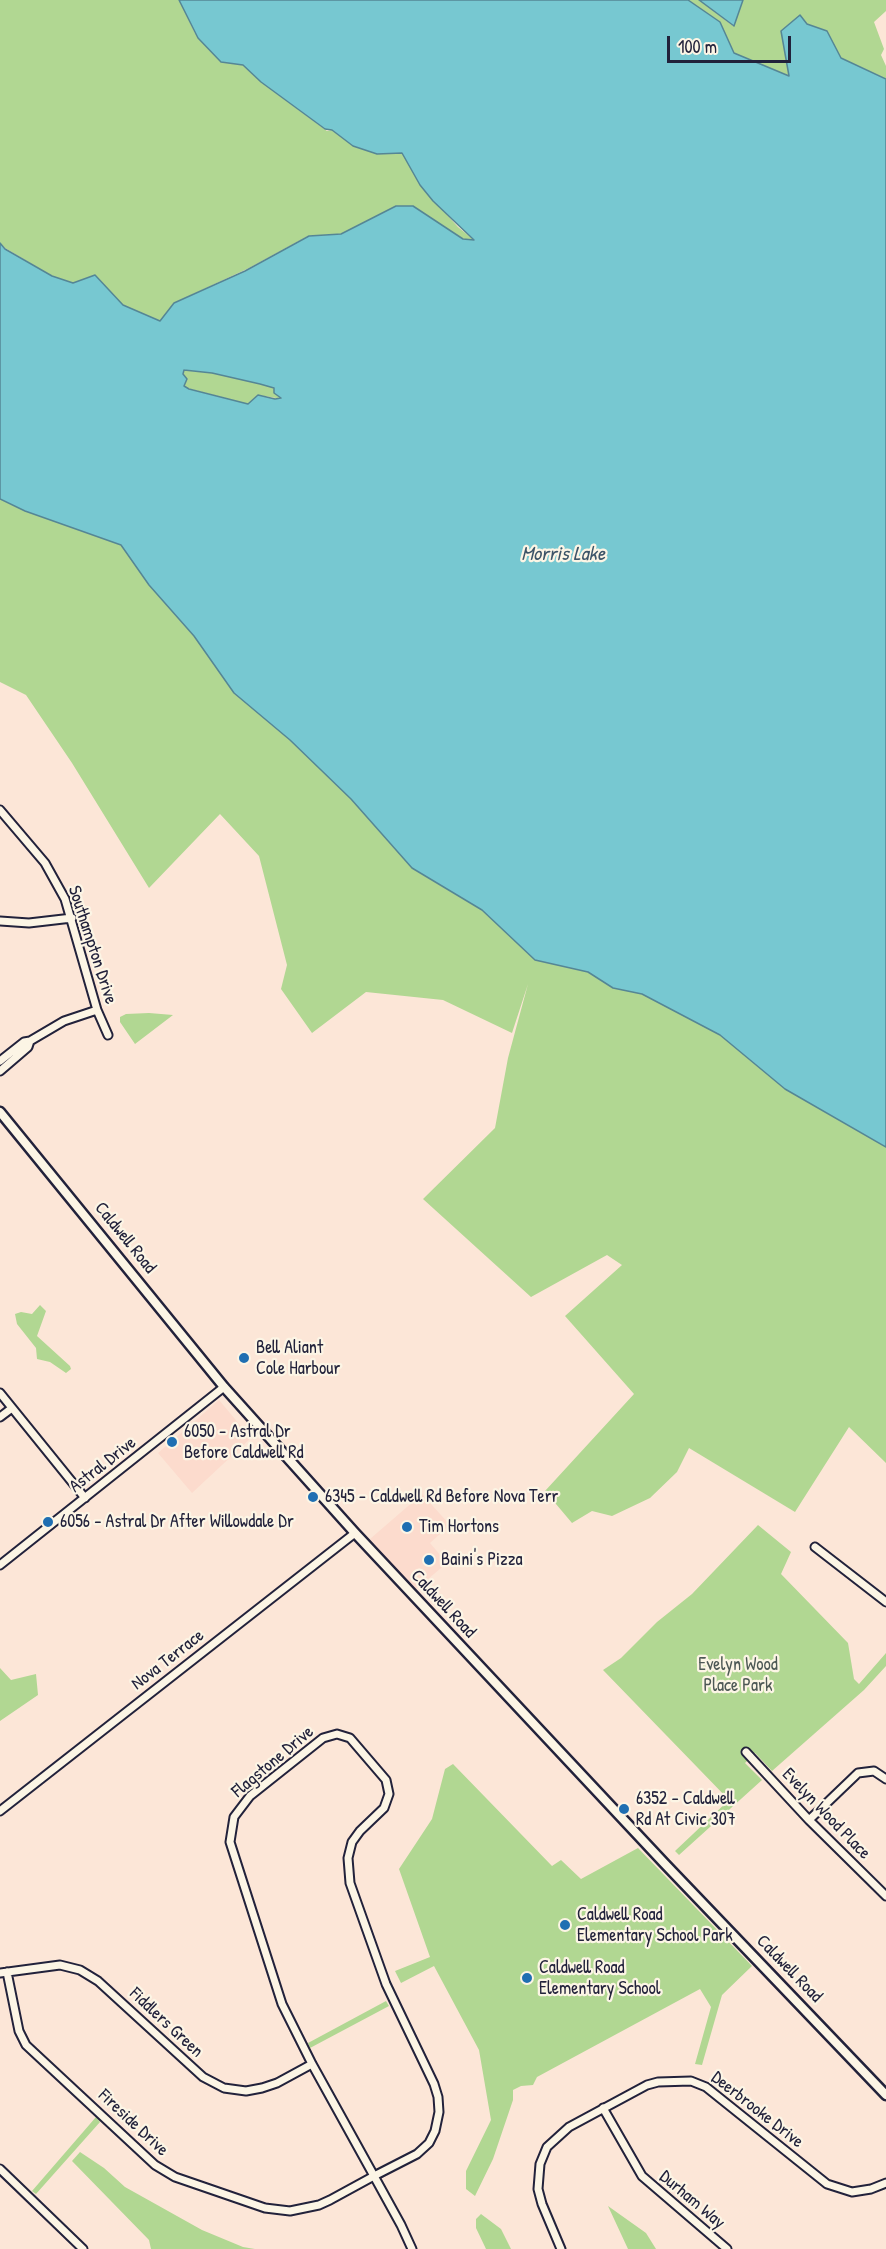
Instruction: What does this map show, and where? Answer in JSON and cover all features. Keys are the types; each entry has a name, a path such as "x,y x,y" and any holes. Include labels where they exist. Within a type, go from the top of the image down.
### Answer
{"street":[{"name":"Southampton Drive","path":"0,810 45,863 65,899 97,1010 108,1035"},
{"path":"0,921 29,923 72,918"},
{"path":"0,1061 24,1042 30,1041 64,1020 97,1010"},
{"path":"0,1071 28,1047 30,1041"},
{"name":"Caldwell Road","path":"0,1112 224,1387 355,1533 665,1864 886,2095"},
{"name":"Astral Drive","path":"0,1565 224,1387"},
{"path":"0,1393 85,1498"},
{"path":"0,1417 12,1408"},
{"name":"Nova Terrace","path":"0,1811 355,1533"},
{"path":"815,1547 886,1602"},
{"name":"Flagstone Drive","path":"374,2176 417,2154 427,2145 437,2125 439,2104 434,2084 386,1984 349,1876 350,1846 360,1831 384,1808 389,1798 388,1787 386,1780 360,1747 350,1738 340,1734 323,1738 246,1800 237,1812 230,1831 231,1851 282,2004 412,2249"},
{"name":"Evelyn Wood Place","path":"746,1752 809,1820 886,1896"},
{"path":"809,1820 856,1774 874,1771 886,1779"},
{"name":"Fiddlers Green","path":"4,1972 60,1965 85,1972 98,1981 203,2077 224,2088 246,2091 262,2088 277,2083 312,2064"},
{"name":"Fireside Drive","path":"4,1972 20,2031 26,2044 155,2165 170,2175 259,2206 282,2211 320,2205 374,2176"},
{"name":"Deerbrooke Drive","path":"561,2249 538,2189 538,2175 547,2147 558,2135 603,2108 647,2085 658,2082 676,2080 699,2084 719,2096 827,2184 852,2192 871,2189 886,2183"},
{"name":"Durham Way","path":"603,2108 642,2176 727,2249"},
{"path":"0,2169 83,2249"}],"shaded area":[{"path":"219,1400 251,1438 192,1493 158,1453"},
{"path":"422,1494 450,1525 430,1543 447,1563 415,1590 370,1539"}],"green space":[{"path":"0,0 179,0 195,33 221,62 243,65 261,82 327,131 332,130 353,146 377,154 402,152 420,185 458,227 475,241 463,239 413,206 396,206 341,234 308,236 249,268 174,303 160,321 123,305 95,275 73,283 52,276 0,243"},
{"path":"688,0 699,0 733,26 743,0 886,0 886,11 874,22 884,49 881,55 886,66 886,79 841,58 827,31 807,24 781,31 790,77 734,53 720,22"},
{"path":"184,370 212,373 274,388 282,399 258,395 248,404 183,387"},
{"path":"0,499 25,511 121,545 149,585 194,636 234,693 290,740 351,799 412,868 482,910 535,960 588,972 613,988 642,994 720,1035 785,1089 886,1147 886,1463 849,1427 795,1512 689,1448 677,1472 650,1498 612,1516 592,1511 572,1523 545,1491 634,1394 565,1316 622,1265 607,1255 531,1297 423,1199 495,1128 508,1058 528,984 512,1033 443,1000 366,992 312,1033 281,989 287,965 259,856 220,814 149,888 72,763 26,695 0,682"},
{"path":"126,1014 173,1015 135,1044 120,1022 120,1017"},
{"path":"40,1305 46,1311 37,1336 70,1366 71,1369 66,1373 50,1362 37,1359 36,1348 17,1324 15,1314 21,1312 32,1314"},
{"name":"Evelyn Wood Place Park","path":"758,1525 791,1552 781,1574 848,1643 854,1679 859,1684 886,1653 886,1666 864,1690 772,1771 755,1753 745,1763 762,1780 679,1855 675,1851 729,1800 603,1670 621,1658 657,1622 692,1594"},
{"path":"0,1668 11,1680 36,1674 38,1695 0,1721"},
{"name":"Caldwell Road Elementary School Park","path":"453,1764 552,1866 561,1860 581,1879 638,1848 752,1966 722,1995 702,2065 695,2064 711,2007 700,1989 537,2077 533,2085 521,2086 513,2090 513,2100 493,2159 475,2196 466,2189 466,2171 491,2120 479,2050 434,1966 401,1983 395,1971 430,1957 399,1869 432,1819 445,1769"},
{"path":"386,2001 389,2006 310,2048 308,2043"},
{"path":"96,2117 100,2122 36,2194 32,2191"},
{"path":"80,2152 104,2168 125,2187 202,2230 243,2247 255,2249 151,2249 149,2240 72,2161"},
{"path":"608,2206 646,2233 656,2249 628,2249"},
{"path":"481,2214 501,2229 511,2249 486,2249 476,2228 476,2219"}],"water":[{"name":"Morris Lake","path":"179,0 688,0 720,22 734,53 789,76 781,31 800,15 807,24 827,31 841,58 886,79 886,1147 785,1089 720,1035 642,994 613,988 588,972 535,960 482,910 412,868 351,799 290,740 234,693 194,636 149,585 121,545 25,511 0,499 0,243 5,249 52,276 73,283 95,275 123,305 160,321 174,303 245,271 309,236 341,234 396,206 413,206 463,239 474,240 433,201 420,185 402,153 377,154 353,146 332,130 325,129 261,82 243,65 221,62 198,38","holes":["184,370 212,373 274,388 274,393 281,398 258,395 248,404 184,386 187,379 183,374"]},
{"path":"699,0 743,0 734,26"}],"place":[{"name":"Bell Aliant Cole Harbour","path":"244,1358"},
{"name":"6050 - Astral Dr Before Caldwell Rd","path":"172,1442"},
{"name":"6345 - Caldwell Rd Before Nova Terr","path":"313,1497"},
{"name":"6056 - Astral Dr After Willowdale Dr","path":"48,1522"},
{"name":"Tim Hortons","path":"407,1527"},
{"name":"Baini's Pizza","path":"429,1560"},
{"name":"6352 - Caldwell Rd At Civic 307","path":"624,1809"},
{"name":"Caldwell Road Elementary School Park","path":"565,1925"},
{"name":"Caldwell Road Elementary School","path":"527,1978"}]}
